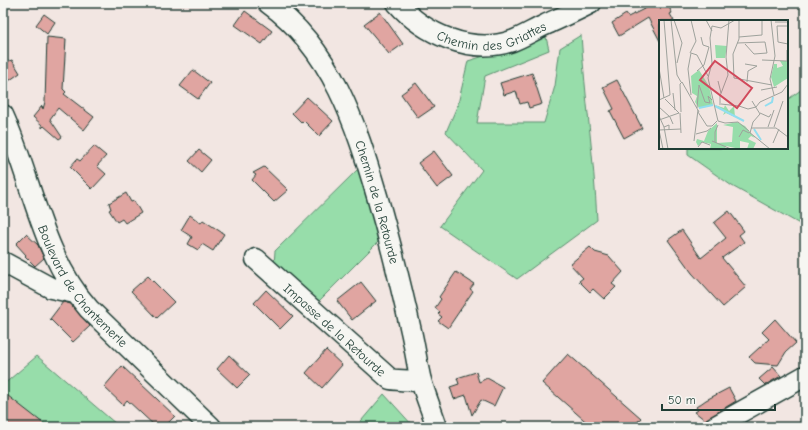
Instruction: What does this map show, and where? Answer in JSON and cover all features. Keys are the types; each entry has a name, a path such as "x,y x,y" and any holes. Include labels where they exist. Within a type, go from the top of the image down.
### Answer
{"street":[{"name":"Chemin de la Retourde","path":"268,3 286,16 307,38 330,73 344,98 366,158 392,249 416,377 437,427"},
{"name":"Chemin des Griattes","path":"397,3 404,11 428,28 453,41 480,46 511,41 591,3"},
{"name":"Boulevard de Chantemerle","path":"3,115 16,143 40,216 61,269 75,293 89,309 211,427"},
{"name":"Impasse de la Retourde","path":"256,259 390,379 400,381 416,377"},
{"path":"3,262 51,288 75,293"},
{"path":"714,427 805,376"}],"green space":[{"path":"581,35 597,220 517,279 440,226 482,170 446,132 458,104 468,61 546,37 549,50 485,76 477,123 544,123 555,86 560,48"},
{"path":"805,87 805,227 732,186 688,155 688,149 788,149 788,99"},
{"path":"359,168 379,241 315,305 274,265 275,251"},
{"path":"37,356 116,424 124,427 3,427 3,385"},
{"path":"384,394 414,427 356,427"}],"building":[{"path":"656,3 667,3 673,20 659,20 659,39 648,18 619,36 612,23 626,14 628,17"},
{"path":"245,11 272,31 262,44 235,25"},
{"path":"380,12 403,44 389,54 364,24"},
{"path":"44,14 55,22 47,34 36,25"},
{"path":"47,37 66,39 63,89 66,92 64,94 94,117 84,130 58,108 50,119 62,137 59,139 44,126 42,128 42,125 33,117 42,106 43,109 45,102"},
{"path":"12,60 20,73 3,85 3,63"},
{"path":"193,70 210,83 198,99 180,86"},
{"path":"532,73 542,104 529,108 527,102 520,104 516,91 504,95 500,83"},
{"path":"617,80 642,128 624,138 610,111 614,109 603,87"},
{"path":"416,83 434,107 418,118 401,94"},
{"path":"307,97 333,121 319,136 304,121 302,123 292,113"},
{"path":"94,146 106,156 97,166 106,174 92,189 70,167 77,159 80,161"},
{"path":"199,150 211,160 201,172 189,161"},
{"path":"434,151 453,176 437,188 418,163"},
{"path":"264,167 288,190 274,202 252,180 256,175 253,173"},
{"path":"126,193 131,202 134,201 141,213 125,223 122,219 117,222 109,210 111,209 109,203"},
{"path":"729,211 744,231 739,235 744,242 722,258 746,287 723,307 692,273 668,240 682,230 701,258 726,238 714,223"},
{"path":"190,215 201,223 203,220 224,234 213,251 202,244 198,250 188,244 192,237 181,230"},
{"path":"26,234 38,245 44,258 35,266 16,244"},
{"path":"590,247 595,252 609,256 623,272 612,284 616,287 604,299 593,289 590,292 579,281 583,278 570,264"},
{"path":"456,272 474,284 470,289 473,291 448,328 438,321 442,317 438,314 440,312 435,308 441,299 439,297"},
{"path":"148,276 174,302 157,318 131,291"},
{"path":"361,282 376,301 352,320 337,301"},
{"path":"266,290 293,316 280,329 254,303"},
{"path":"63,302 71,304 90,326 73,342 50,319"},
{"path":"775,319 796,343 786,352 778,365 755,363 749,357 769,339 762,332"},
{"path":"326,350 342,365 322,388 306,373"},
{"path":"568,354 641,418 633,427 592,427 542,383"},
{"path":"229,355 250,375 237,388 217,369"},
{"path":"122,366 175,416 164,427 156,427 127,400 123,405 104,387"},
{"path":"773,367 781,376 765,385 759,379"},
{"path":"476,372 479,382 487,378 503,387 494,406 481,400 472,415 466,395 454,399 450,387 459,384 457,378"},
{"path":"729,388 736,401 705,420 695,412 698,410 696,407"},
{"path":"3,392 48,427 3,427"}]}
